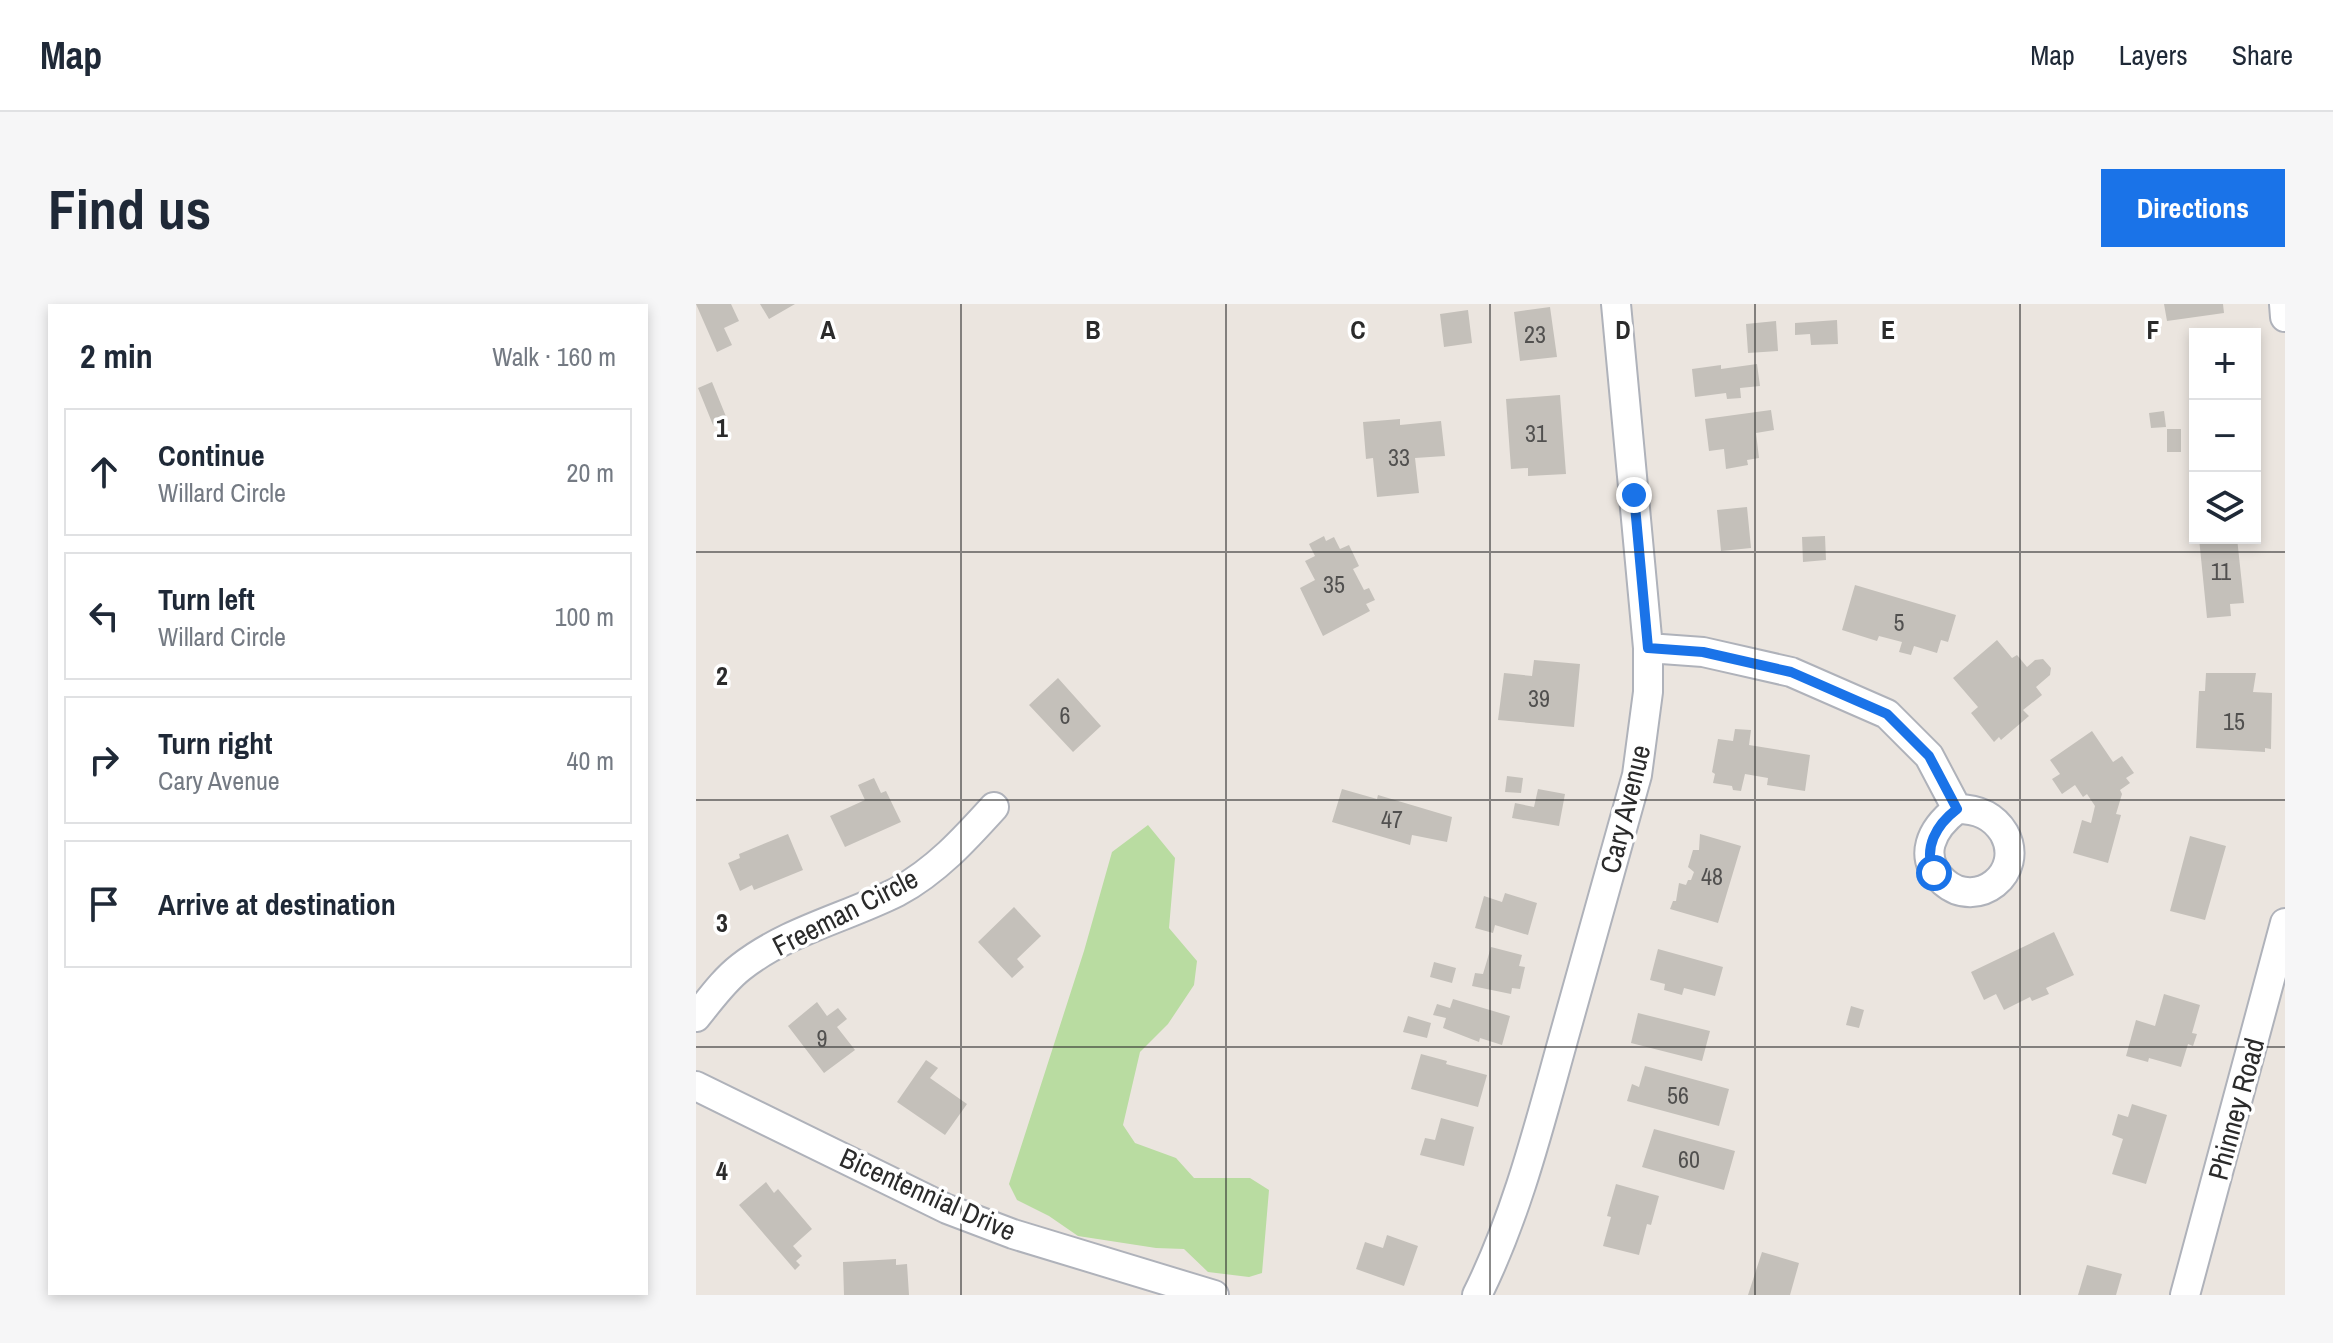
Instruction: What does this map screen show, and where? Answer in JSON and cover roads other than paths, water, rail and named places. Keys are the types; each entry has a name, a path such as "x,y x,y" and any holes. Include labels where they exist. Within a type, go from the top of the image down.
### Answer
{"street":[{"name":"Cary Avenue","path":"1477,1295 1511,1214 1534,1144 1637,775 1648,692 1648,648 1616,304"},
{"path":"2284,304 2285,317"},
{"path":"1648,648 1703,652 1791,672 1887,714 1929,756 1957,809"},
{"name":"Freeman Circle","path":"696,1017 741,967 787,938 898,891 951,854 994,807"},
{"name":"Phinney Road","path":"2185,1295 2285,923"},
{"name":"Bicentennial Drive","path":"696,1086 947,1209 1013,1234 1214,1295"}]}
